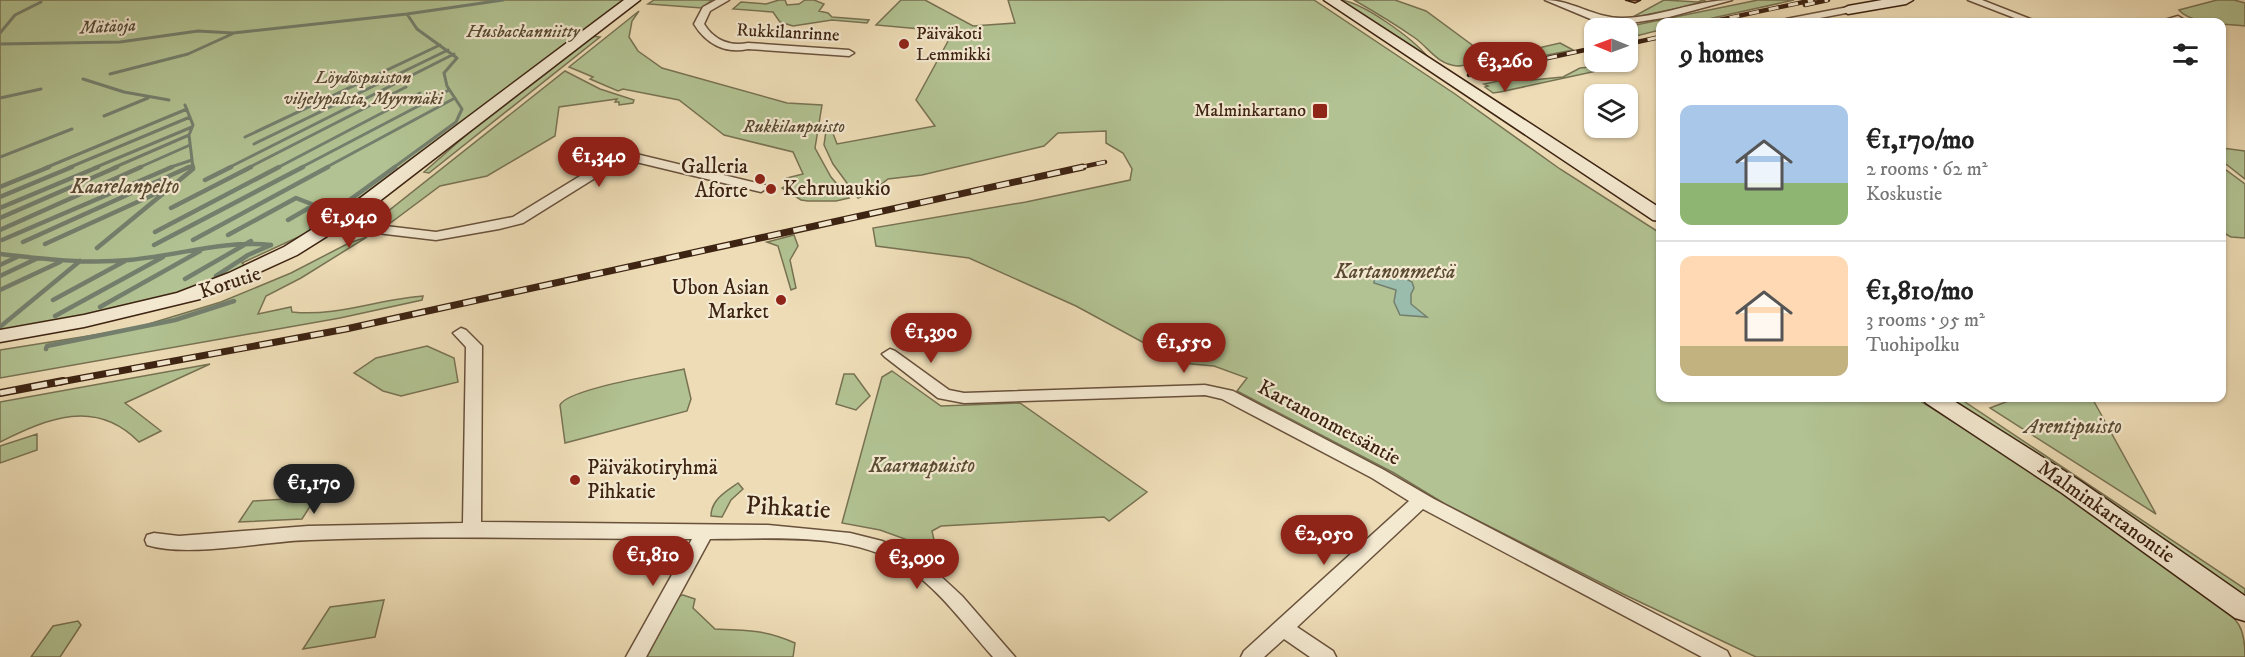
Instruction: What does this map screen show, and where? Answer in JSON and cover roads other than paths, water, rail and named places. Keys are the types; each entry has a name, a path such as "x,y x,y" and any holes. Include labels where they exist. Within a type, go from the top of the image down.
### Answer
{"street":[{"name":"Korutie","path":"0,336 84,321 180,299 259,275 312,250 424,157 452,140 583,36 633,0"},
{"name":"Rukkilanrinne","path":"724,0 706,9 699,24 706,36 721,44 742,48 748,46 849,53"},
{"path":"1331,0 1656,213"},
{"path":"1550,0 1602,19 1620,21 1641,19 1727,0"},
{"path":"1807,18 1906,0"},
{"path":"1973,0 2022,18"},
{"path":"342,225 436,236 518,220 612,162 625,157 638,157 761,189"},
{"path":"461,333 474,346 472,529"},
{"name":"Kartanonmetsäntie","path":"890,354 950,397 1216,392 1236,398 1367,468 1421,500 1720,657"},
{"name":"Malminkartanontie","path":"1940,402 2071,487 2245,610"},
{"path":"1251,657 1421,500"},
{"name":"Pihkatie","path":"154,540 179,543 308,533 472,529 759,532 837,537 866,543 902,556 923,570 1005,657"},
{"path":"636,657 705,532"},
{"path":"1283,628 1326,657"}],"waterway":[{"name":"Mätäoja","path":"407,14 503,0"},
{"path":"0,33 15,15 41,2"},
{"name":"Mätäoja","path":"0,44 120,42 198,31 233,33 407,14"},
{"path":"407,14 417,29 439,45"},
{"path":"110,74 188,54 232,34"},
{"path":"245,137 439,45"},
{"path":"439,45 447,51"},
{"path":"254,144 447,51"},
{"path":"447,51 453,55"},
{"path":"228,168 453,55"},
{"path":"453,55 457,58 444,73 447,86 455,98"},
{"path":"83,79 124,92 169,100"},
{"path":"248,168 406,87"},
{"path":"0,98 41,89"},
{"path":"300,168 449,90"},
{"path":"277,168 420,93"},
{"path":"104,116 148,98"},
{"path":"325,168 455,98"},
{"path":"393,168 456,122 462,109 455,98"},
{"path":"185,105 187,109"},
{"path":"45,168 187,109"},
{"path":"187,109 190,117"},
{"path":"68,168 190,117"},
{"path":"189,135 193,125 190,117"},
{"path":"94,168 192,127"},
{"path":"0,157 72,129"},
{"path":"113,168 189,135"},
{"path":"189,135 193,165"},
{"path":"138,168 190,145"},
{"path":"168,168 192,160"},
{"path":"186,168 193,165"},
{"path":"0,187 49,167"},
{"path":"0,197 72,167"},
{"path":"0,208 98,167"},
{"path":"0,218 117,167"},
{"path":"0,230 141,167"},
{"path":"2,240 172,167"},
{"path":"23,242 189,167"},
{"path":"205,180 231,167"},
{"path":"171,208 251,167"},
{"path":"155,232 279,167"},
{"path":"154,245 303,167"},
{"path":"193,240 328,167"},
{"path":"311,228 395,167"},
{"path":"97,248 193,168"},
{"path":"45,244 166,189"},
{"path":"228,235 296,198 314,205 288,220"},
{"path":"245,244 251,241"},
{"path":"0,254 64,260 113,261 245,244"},
{"path":"185,279 245,244"},
{"path":"216,276 248,255 271,245 245,244"},
{"path":"100,307 200,251"},
{"path":"0,265 17,257"},
{"path":"55,316 163,257"},
{"path":"0,276 36,259"},
{"path":"1,326 80,261"},
{"path":"53,300 125,261"},
{"path":"0,290 60,262"},
{"path":"46,349 47,346 175,320 234,301"}],"railway":[{"path":"1729,18 1813,0"},
{"path":"1805,5 1828,0"},
{"path":"1638,42 1656,38"},
{"path":"1469,75 1584,50"},
{"path":"1077,168 1105,162"},
{"path":"55,383 346,329 1083,167"},
{"path":"0,393 63,381"}],"place":[{"name":"Päiväkoti Lemmikki","path":"904,44"},
{"name":"Malminkartano","path":"1320,111"},
{"name":"Galleria Aforte","path":"760,179"},
{"name":"Kehruuaukio","path":"771,189"},
{"name":"Ubon Asian Market","path":"781,300"},
{"name":"Päiväkotiryhmä Pihkatie","path":"575,480"}],"park label":[{"name":"Husbackanniitty","path":"523,32"},
{"name":"Löydöspuiston viljelypalsta, Myyrmäki","path":"363,88"},
{"name":"Rukkilanpuisto","path":"794,127"},
{"name":"Kaarelanpelto","path":"125,187"},
{"name":"Kartanonmetsä","path":"1395,272"},
{"name":"Arentipuisto","path":"2073,427"},
{"name":"Kaarnapuisto","path":"922,466"}]}
